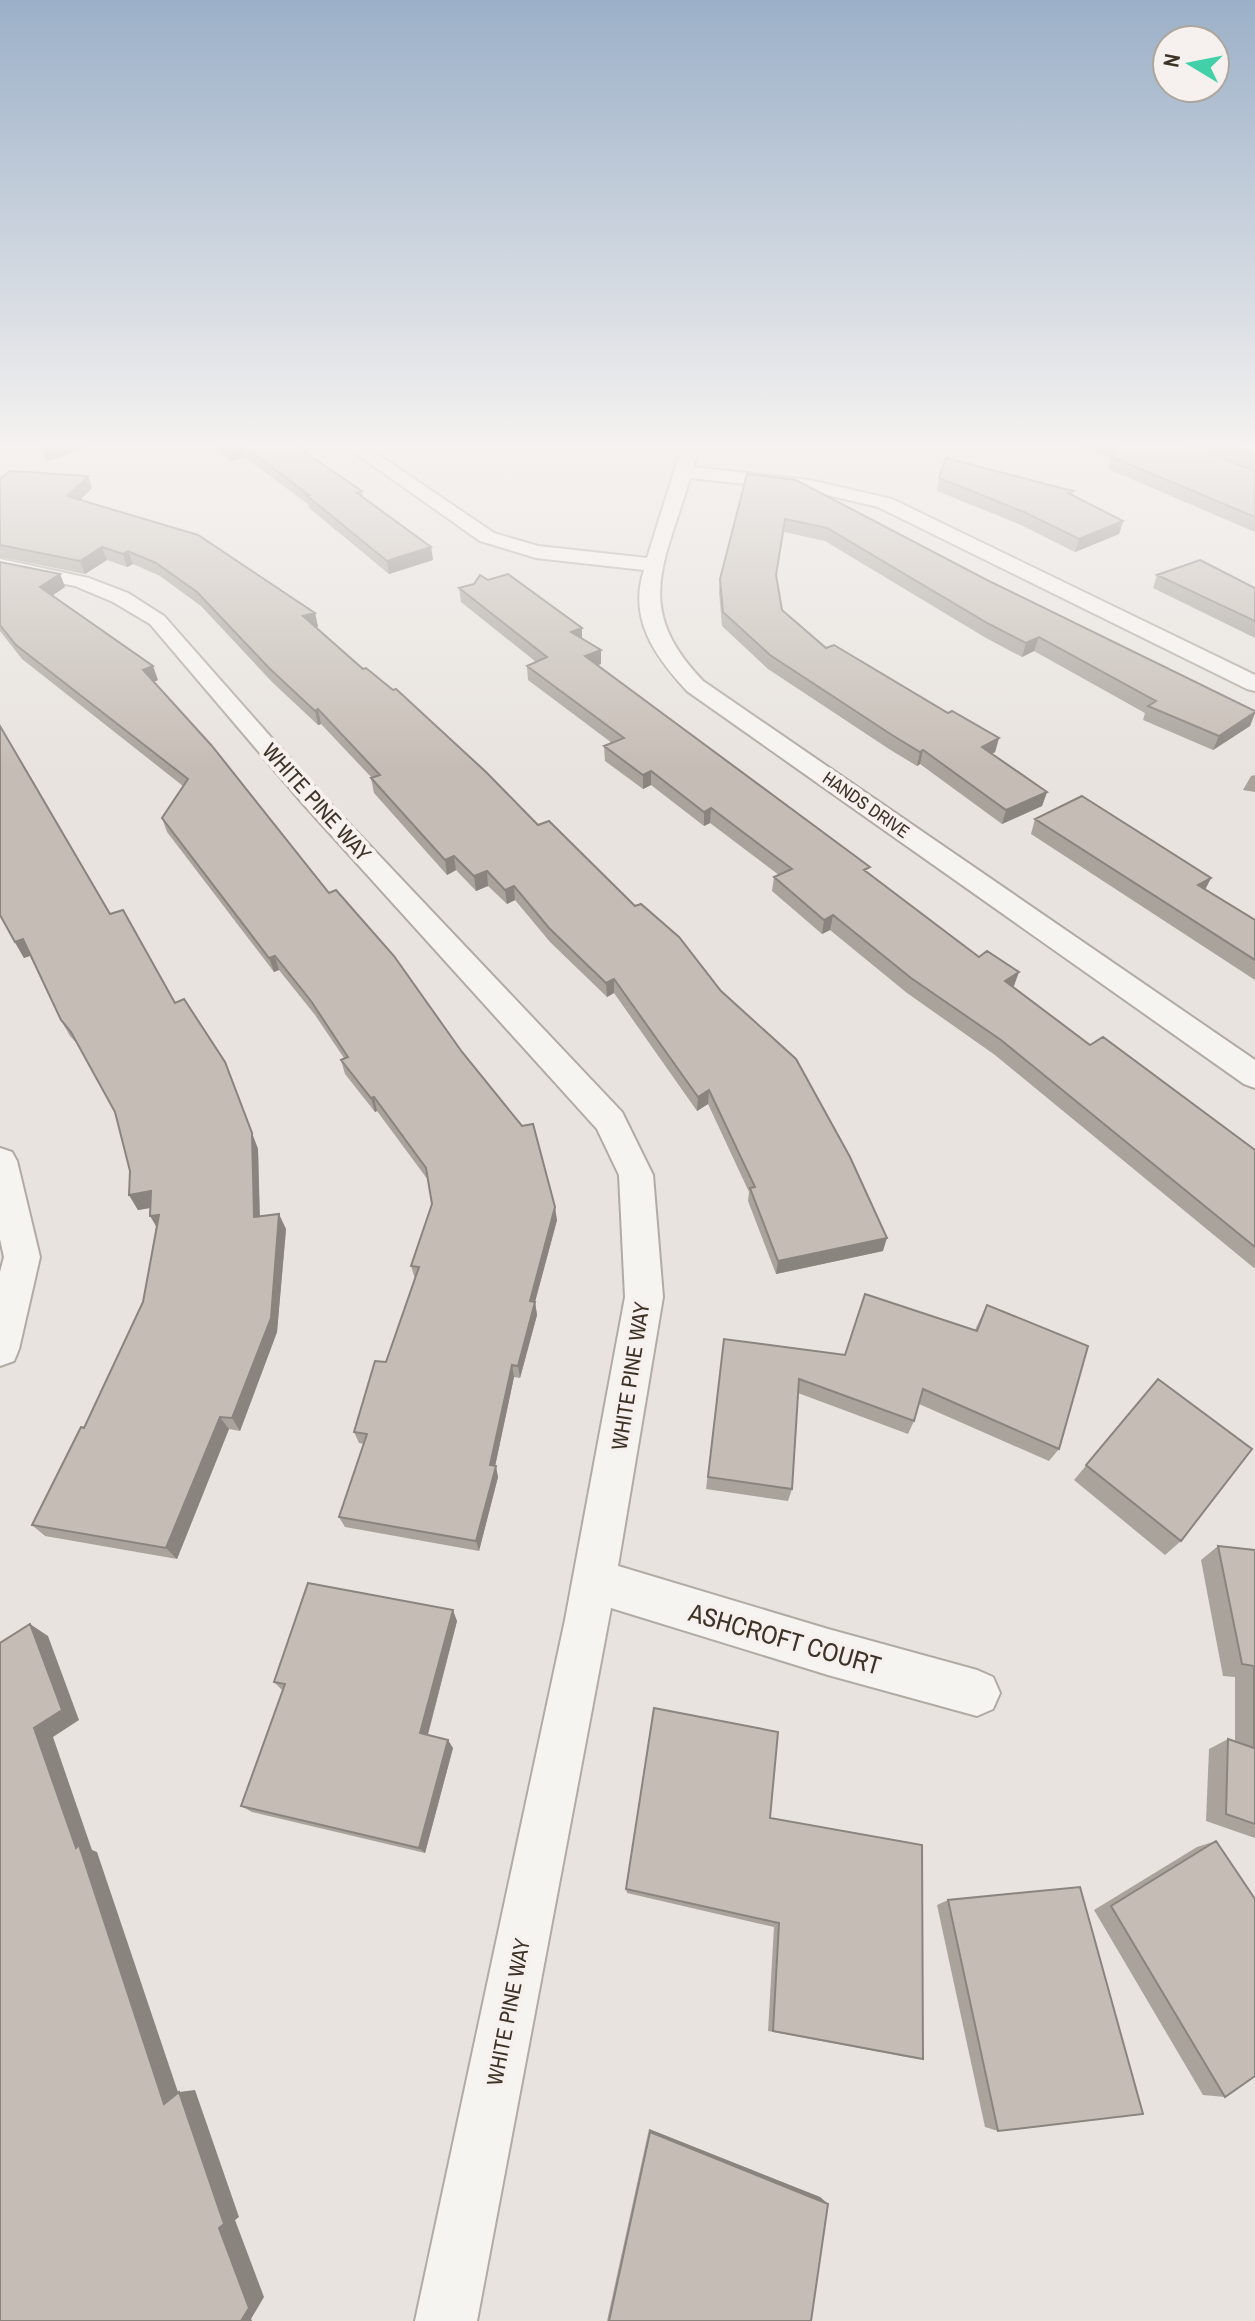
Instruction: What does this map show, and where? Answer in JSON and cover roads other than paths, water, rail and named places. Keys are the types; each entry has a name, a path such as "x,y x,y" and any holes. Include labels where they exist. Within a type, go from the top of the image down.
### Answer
{"street":[{"path":"537,551 654,565"},
{"name":"HANDS DRIVE","path":"658,551 649,585 648,608 653,632 669,659 695,686 1255,1076"},
{"path":"984,551 1255,684"},
{"name":"WHITE PINE WAY","path":"0,565 78,580 136,604 157,620 313,800 610,1121 636,1175 644,1297 595,1581 446,2321"},
{"path":"0,1161 22,1257 0,1349"},
{"name":"ASHCROFT COURT","path":"595,1581 828,1652 977,1693"}]}
